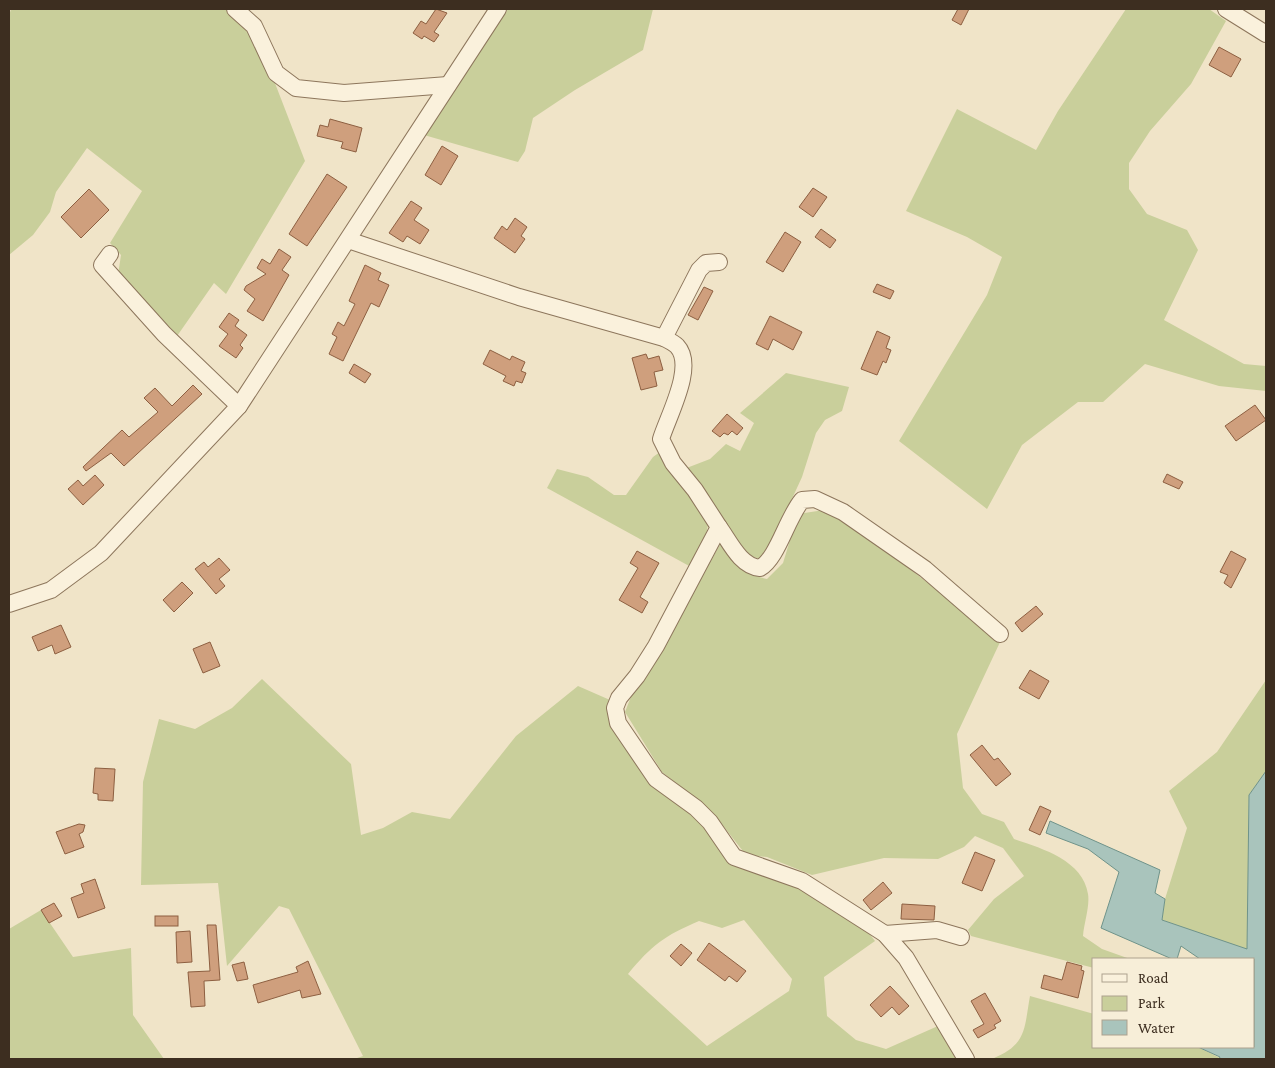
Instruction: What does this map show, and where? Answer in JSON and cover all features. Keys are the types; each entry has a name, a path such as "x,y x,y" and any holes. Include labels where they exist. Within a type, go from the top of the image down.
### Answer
{"street":[{"path":"235,9 254,26 276,73 296,88 344,93 448,85"},
{"path":"9,604 51,590 101,553 238,406 498,9"},
{"path":"1226,9 1266,34"},
{"path":"348,240 519,297 664,338 677,346 685,367 683,380 661,439 663,447 747,564 760,568 771,560 784,528 802,500 815,499 843,512 925,569 1000,634"},
{"path":"110,254 102,265 164,334 238,406"},
{"path":"664,338 699,270 706,263 719,262"},
{"path":"719,527 656,646 637,676 619,698 615,708 618,723 656,779 696,808 710,822 734,856 802,881 885,934 906,958 966,1059"},
{"path":"885,934 937,930 962,937"}],"green space":[{"path":"11,9 228,9 248,29 273,78 305,161 226,294 214,283 175,339 118,275 121,255 110,243 142,191 87,148 56,192 50,212 33,235 9,255 9,16"},
{"path":"508,9 653,9 643,50 575,90 533,118 525,151 518,162 424,135"},
{"path":"1126,9 1209,9 1226,21 1191,84 1150,131 1129,163 1129,189 1147,214 1187,230 1198,250 1164,320 1244,364 1266,366 1266,391 1219,386 1145,364 1103,402 1078,402 1022,445 987,509 899,441 987,295 1002,257 967,237 906,211 957,109 1036,150 1058,111"},
{"path":"786,373 849,387 842,411 825,420 816,433 802,477 768,551 760,559 748,555 684,469 710,459 726,444 740,451 754,423 740,413"},
{"path":"660,452 709,519 705,541 691,567 547,488 557,469 588,477 614,495 626,495 653,457"},
{"path":"824,510 861,531 1001,640 957,734 963,788 982,814 1004,822 1014,839 1048,851 1070,864 1078,872 1088,894 1088,909 1083,936 1102,949 1127,958 1092,958 1092,967 971,936 968,930 994,899 1024,876 1003,848 975,836 964,847 938,859 884,858 812,875 767,857 746,855 713,813 662,772 625,712 634,689 666,640 722,541 746,570 767,579 783,563 798,514"},
{"path":"262,679 351,764 361,835 383,828 412,812 450,819 516,736 578,686 610,700 609,719 632,759 652,780 698,814 729,856 806,888 865,928 875,941 824,977 827,1016 856,1040 886,1049 938,1026 958,1059 354,1059 363,1056 289,909 279,906 227,966 218,883 141,885 143,782 159,719 195,729 232,708","holes":["744,920 792,979 789,991 707,1046 628,974 659,942 687,926 699,921 722,928"]},
{"path":"1266,680 1266,771 1249,795 1247,950 1162,920 1165,899 1187,828 1169,791 1217,752"},
{"path":"41,910 73,957 131,948 133,1015 164,1059 9,1059 9,929"},
{"path":"1030,996 1092,1013 1092,1048 1200,1048 1220,1058 992,1059 1012,1048 1018,1042 1025,1027"}],"water":[{"path":"1266,771 1266,1059 1219,1059 1220,1057 1200,1048 1255,1048 1255,958 1199,958 1181,946 1177,958 1170,958 1101,928 1119,872 1088,849 1046,833 1050,821 1160,870 1155,893 1165,899 1162,920 1247,949 1249,795"}],"building":[{"path":"436,9 447,13 434,32 439,35 434,42 424,36 422,39 413,33 421,21 426,24"},
{"path":"958,9 969,9 961,25 952,20"},
{"path":"1219,47 1241,59 1231,77 1209,65"},
{"path":"330,119 362,128 356,152 341,148 343,142 317,136 320,125 328,127"},
{"path":"442,146 458,156 441,185 425,175"},
{"path":"327,174 347,187 307,246 289,234"},
{"path":"813,188 827,197 813,217 799,207"},
{"path":"89,189 109,210 81,238 61,217"},
{"path":"411,201 422,208 414,220 429,230 420,244 407,236 403,242 389,233"},
{"path":"515,218 527,227 521,236 525,239 515,253 494,238 502,226 507,230"},
{"path":"821,229 836,240 830,248 815,237"},
{"path":"785,232 801,242 783,272 766,262"},
{"path":"279,249 291,257 282,270 289,275 263,321 247,311 255,299 244,290 246,286 266,274 257,268 262,259 270,264"},
{"path":"365,265 381,273 378,280 389,285 379,307 371,303 343,361 329,354 337,337 332,334 338,322 344,326 355,304 349,301"},
{"path":"877,284 894,291 890,299 873,292"},
{"path":"704,287 713,291 698,320 688,315"},
{"path":"229,313 239,320 235,326 247,335 240,345 243,348 236,358 219,346 228,334 219,327"},
{"path":"770,316 802,332 793,350 773,339 768,350 756,344"},
{"path":"877,331 890,337 886,348 891,350 886,363 883,361 877,375 861,369"},
{"path":"490,350 510,360 512,356 525,362 521,371 526,373 522,383 516,381 514,386 503,381 506,376 483,364"},
{"path":"646,354 648,359 659,356 663,370 654,372 657,386 641,390 632,358"},
{"path":"354,364 371,374 365,383 349,373"},
{"path":"193,385 202,394 124,466 111,453 86,471 83,467 122,430 129,437 158,412 144,398 155,388 172,406"},
{"path":"1255,405 1266,420 1236,441 1225,426"},
{"path":"727,414 743,428 737,435 732,431 728,435 724,433 720,437 712,431"},
{"path":"1167,474 1183,482 1179,489 1163,482"},
{"path":"95,475 104,485 83,505 68,489 78,480 83,486"},
{"path":"637,551 659,563 640,597 648,602 642,613 619,600 638,568 630,563"},
{"path":"1231,551 1246,559 1231,588 1224,583 1228,575 1220,572"},
{"path":"219,558 230,570 219,579 225,586 216,594 195,569 204,562 208,567"},
{"path":"182,582 193,593 174,612 163,600"},
{"path":"1036,606 1043,614 1022,632 1015,623"},
{"path":"61,625 71,647 55,654 52,645 38,651 32,637"},
{"path":"210,642 220,666 203,673 193,649"},
{"path":"1030,670 1049,681 1039,699 1019,688"},
{"path":"982,745 994,760 998,758 1011,774 996,786 970,755"},
{"path":"95,768 115,769 113,801 98,800 98,794 93,793"},
{"path":"1040,806 1051,811 1040,835 1029,830"},
{"path":"79,824 85,825 83,832 79,834 84,847 65,854 56,832"},
{"path":"975,852 995,860 982,891 962,883"},
{"path":"95,879 105,908 78,918 71,898 84,893 81,884"},
{"path":"883,882 892,893 871,910 863,900"},
{"path":"54,903 62,916 49,923 41,910"},
{"path":"902,904 935,906 934,920 901,919"},
{"path":"155,916 178,916 178,926 155,926"},
{"path":"207,925 216,925 220,980 204,981 205,1006 191,1007 188,972 210,971"},
{"path":"190,931 192,962 177,963 176,932"},
{"path":"709,943 746,971 737,982 729,976 725,981 697,960"},
{"path":"681,944 692,953 681,966 670,956"},
{"path":"308,961 321,994 302,998 300,990 258,1003 253,985 298,972 296,967"},
{"path":"244,962 248,979 237,981 232,965"},
{"path":"1067,962 1082,966 1081,970 1084,971 1078,998 1041,988 1044,975 1062,980"},
{"path":"890,986 909,1006 899,1015 892,1007 881,1017 870,1005"},
{"path":"985,993 1001,1021 994,1025 996,1028 978,1038 973,1030 984,1024 971,1001"}]}
